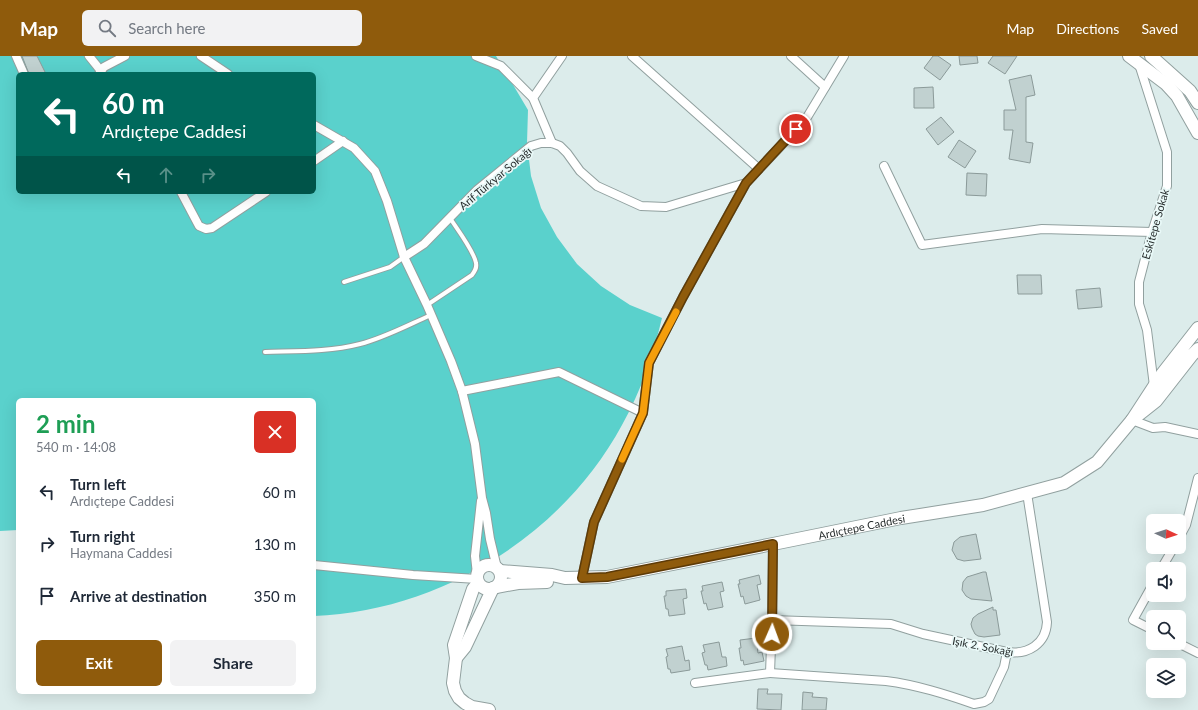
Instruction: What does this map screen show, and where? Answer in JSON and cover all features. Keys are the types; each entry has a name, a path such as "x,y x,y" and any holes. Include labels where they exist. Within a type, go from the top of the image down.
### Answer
{"street":[{"path":"16,56 23,72"},
{"path":"89,56 99,72"},
{"path":"101,72 104,67 125,56"},
{"path":"200,56 225,72"},
{"path":"476,56 501,66 533,98 552,143 560,146 580,171 597,186 641,206 666,207 746,183"},
{"path":"533,98 562,56"},
{"path":"632,56 759,169"},
{"path":"791,56 825,87"},
{"path":"582,578 594,522 643,413 649,363 683,297 746,183 806,119 844,56"},
{"path":"1151,56 1194,90 1198,103"},
{"path":"1134,60 1166,84 1177,96 1198,133"},
{"name":"Eskitepe Sokak","path":"1134,60 1167,152 1167,186 1152,232 1139,282 1141,313 1147,330 1154,386"},
{"path":"316,126 354,148 375,171 387,201 404,257 427,305 462,391 475,444 482,498 491,544 501,580 494,588 465,647 456,658"},
{"path":"316,159 343,142"},
{"name":"Arif Türkyar Sokağı","path":"404,257 424,244 477,190 531,146 540,143 552,143"},
{"path":"884,166 922,245 1042,229 1152,232"},
{"path":"181,194 199,226 206,229 212,228 263,194"},
{"path":"1132,420 1154,386 1198,328"},
{"path":"1132,420 1156,401 1192,355 1198,350"},
{"path":"462,391 559,372 643,413"},
{"path":"1132,420 1153,428 1165,427 1198,434"},
{"name":"Ardıçtepe Caddesi","path":"498,570 552,575 565,578 607,577 901,518 983,505 1064,483 1097,462 1132,420"},
{"path":"1186,525 1198,478"},
{"name":"Işık 2. Sokağı","path":"772,620 891,624 923,634 1007,652 1021,652 1033,647 1044,635 1047,629 1047,622 1027,493"},
{"path":"482,498 475,556 477,579 484,588 494,588"},
{"path":"770,673 773,544"},
{"path":"316,565 413,575 477,579"},
{"path":"490,710 472,707 465,703 455,691 453,683 456,658 454,645 479,571 485,566 494,566 498,570"},
{"name":"Ardıçtepe Caddesi","path":"494,588 518,583 551,582 565,578"},
{"path":"1146,597 1133,620 1146,626"},
{"path":"1186,647 1198,653"},
{"path":"695,683 770,673 892,682 918,686 974,704 979,704 989,698 1004,667 1007,652"}],"lane":[{"path":"427,305 472,275 476,270 476,262 471,252 450,218"},
{"path":"344,282 390,267 404,257"},
{"path":"265,352 332,350 360,344 431,315"}],"shaded area":[{"path":"0,56 496,56 528,110 527,143 531,176 541,208 557,237 577,264 601,286 630,305 662,318 646,373 629,412 597,465 566,501 531,533 493,560 451,583 407,600 361,611 316,616 316,398 16,398 16,530 0,531"}],"building":[{"path":"22,56 37,56 45,72 28,72"},
{"path":"933,56 938,56 951,65 940,80 924,68"},
{"path":"959,56 977,56 978,63 960,65"},
{"path":"993,56 1017,56 1005,74 988,63"},
{"path":"1031,75 1035,95 1026,97 1026,142 1033,143 1030,163 1009,159 1013,130 1004,130 1004,110 1016,110 1009,80"},
{"path":"933,87 934,108 914,108 914,88"},
{"path":"941,117 954,132 938,145 926,129"},
{"path":"959,140 976,151 965,168 948,157"},
{"path":"967,173 987,174 986,196 966,195"},
{"path":"1017,275 1041,275 1042,294 1018,294"},
{"path":"1100,288 1102,307 1078,309 1076,290"},
{"path":"976,534 981,559 964,561 957,559 952,550 954,542 960,537"},
{"path":"986,572 992,601 971,599 966,596 962,590 963,582 967,577"},
{"path":"759,575 761,584 757,585 760,600 745,604 743,596 741,597 738,584 740,584 739,580"},
{"path":"722,582 724,591 720,592 723,607 708,610 706,603 704,604 701,591 703,591 702,586"},
{"path":"686,589 687,598 683,599 685,614 669,616 668,609 666,609 664,596 666,596 666,591"},
{"path":"993,607 993,610 996,610 1000,635 984,637 978,636 972,628 971,624 973,618"},
{"path":"756,638 758,653 762,652 764,661 744,665 743,660 741,661 739,648 741,648 740,640"},
{"path":"719,642 722,657 726,657 727,666 708,670 702,653 705,652 703,645"},
{"path":"682,646 685,661 689,660 690,670 671,673 670,669 668,669 666,657 668,656 666,649"},
{"path":"758,689 768,689 767,694 782,694 781,710 757,709"},
{"path":"803,692 813,693 812,697 827,698 826,710 802,710"}],"slow traffic":[{"path":"622,459 643,413 649,363 676,312"}],"route":[{"path":"772,634 773,544 607,577 582,578 594,522 643,413 649,363 683,297 746,183 796,129"}]}
